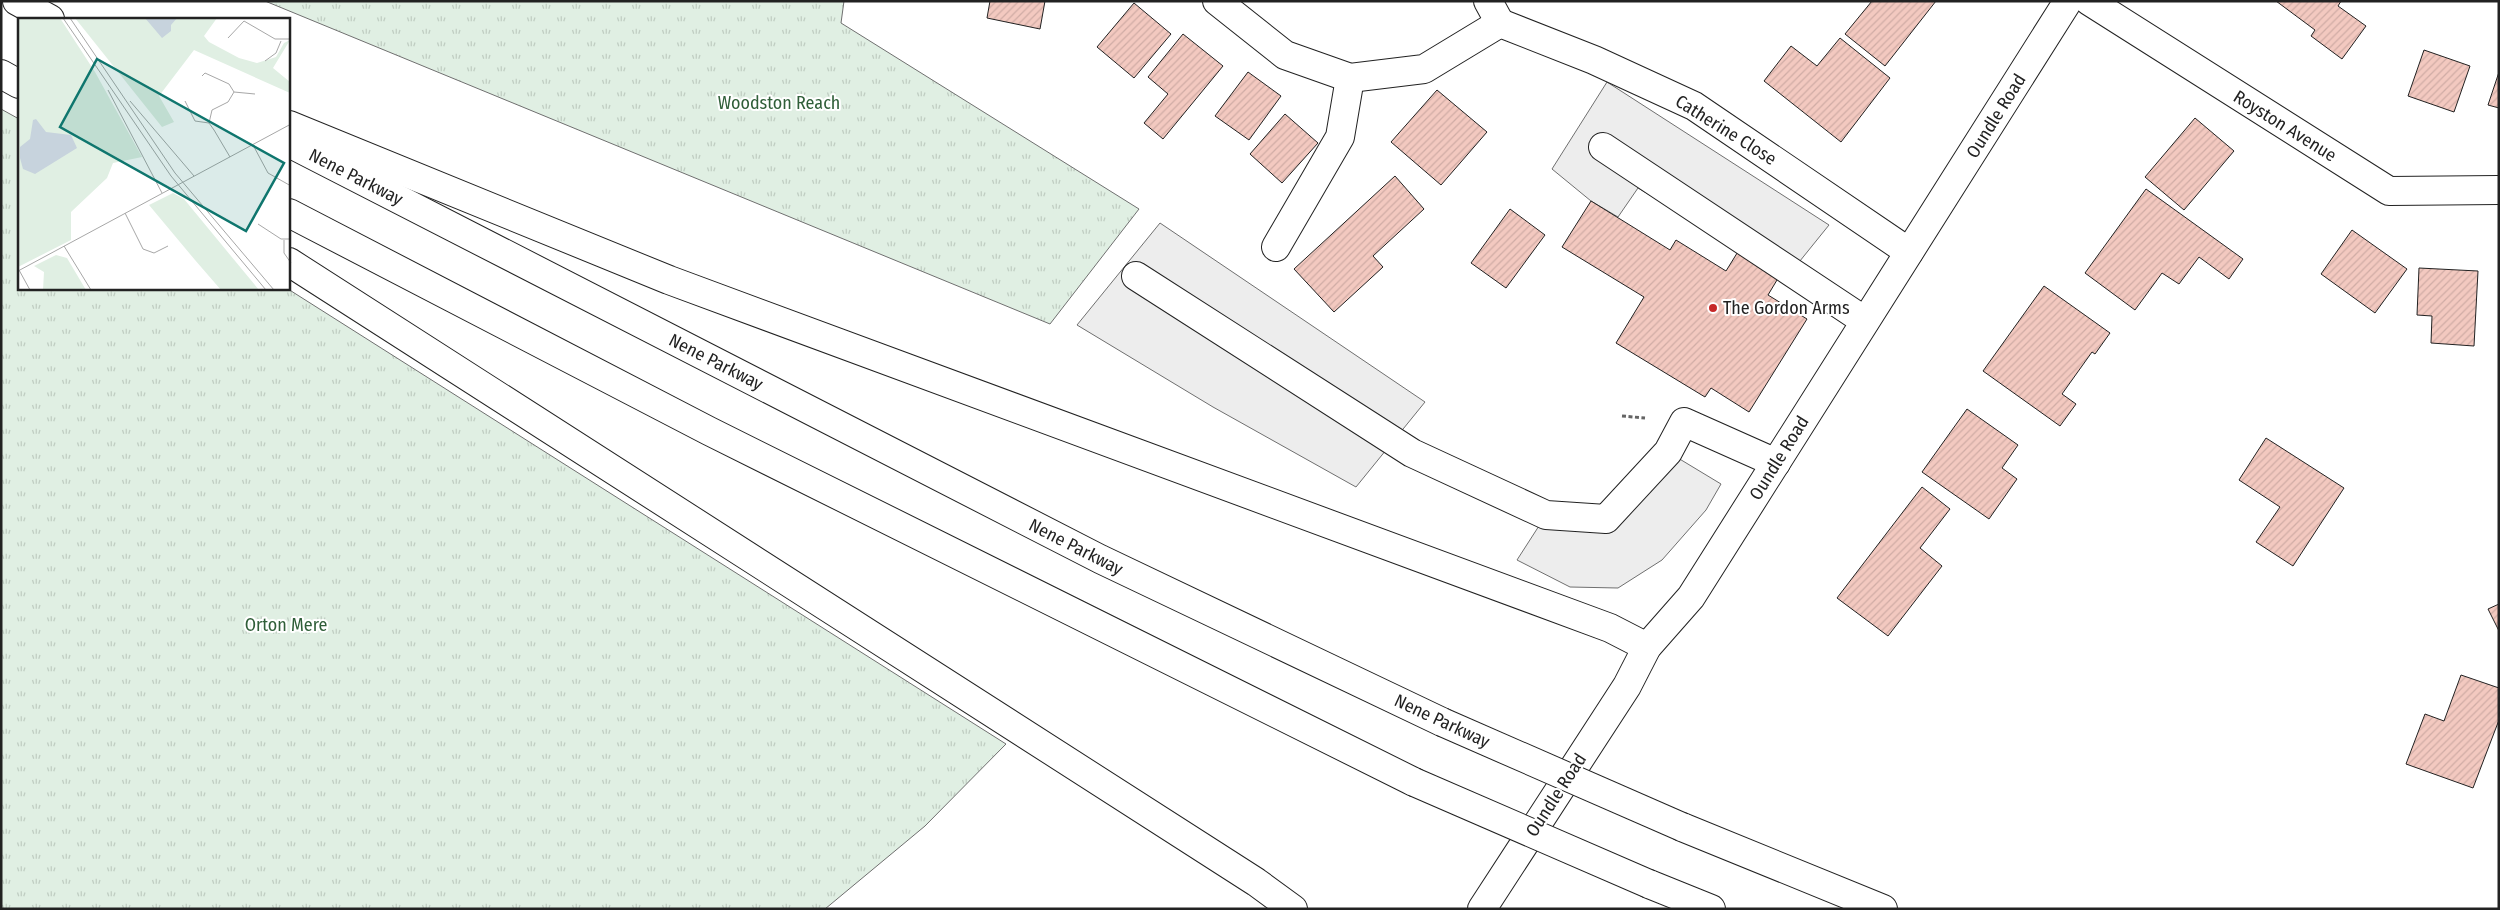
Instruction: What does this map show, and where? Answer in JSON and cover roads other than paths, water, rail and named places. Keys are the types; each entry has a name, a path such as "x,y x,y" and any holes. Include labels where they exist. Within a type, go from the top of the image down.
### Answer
{"main road":[{"path":"17,1 48,18"},
{"name":"Catherine Close","path":"1217,1 1285,55 1350,78 1424,69 1494,12 1694,106 1909,252"},
{"name":"Oundle Road","path":"1482,909 1627,686 1647,647 1691,598 2068,1"},
{"name":"Royston Avenue","path":"2088,1 2389,191 2499,190"},
{"path":"1,74 18,83"},
{"path":"1276,247 1340,137 1350,78"},
{"path":"290,125 669,280 1610,628 1647,647"},
{"name":"Nene Parkway","path":"290,143 1100,559 1442,722 1682,827 1884,909"},
{"path":"1603,147 1865,320"},
{"path":"290,214 727,440 1414,782 1711,909"},
{"path":"290,263 1248,876 1293,909"},
{"path":"1136,276 1412,453 1546,515 1606,519 1668,452 1684,422 1776,463"}],"place":[{"name":"The Gordon Arms","path":"1713,308"}],"park label":[{"name":"Woodston Reach","path":"779,103"},
{"name":"Orton Mere","path":"286,625"}]}
